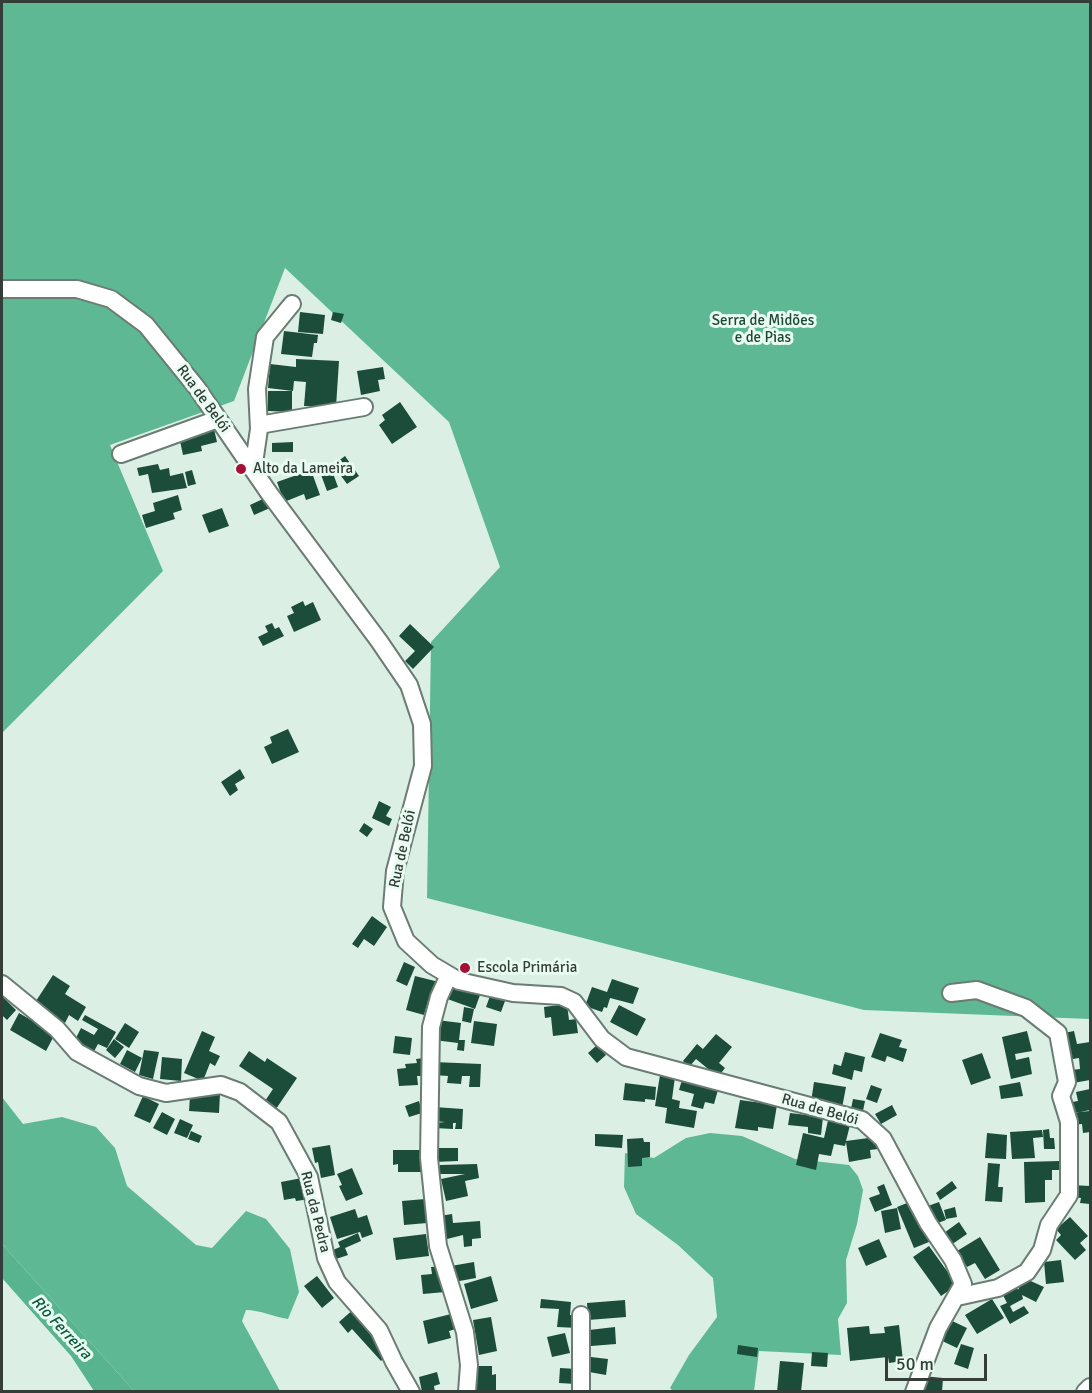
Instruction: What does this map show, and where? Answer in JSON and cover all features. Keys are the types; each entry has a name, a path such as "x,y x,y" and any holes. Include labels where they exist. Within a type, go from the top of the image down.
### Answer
{"street":[{"name":"Rua de Belói","path":"2,290 77,289 111,298 146,325 197,388 410,685 422,724 423,766 395,871 392,907 406,941 432,965 459,981 513,993 561,996 574,1002 602,1039 626,1057 862,1120 883,1139 928,1223 953,1260 963,1284 957,1297"},
{"path":"254,470 259,425 256,389 265,337 292,304"},
{"path":"259,425 364,407"},
{"path":"121,453 218,419"},
{"path":"449,975 439,997 431,1027 429,1158 438,1246 465,1332 469,1365 467,1392"},
{"name":"Rua da Pedra","path":"2,984 57,1029 77,1052 139,1086 166,1093 221,1085 240,1092 279,1122 309,1177 326,1258 337,1282 379,1330 411,1392"},
{"path":"915,1392 938,1328 957,1297 998,1288 1027,1272 1042,1250 1049,1225 1069,1195 1070,1122 1061,1096 1067,1082 1058,1033 1026,1008 977,990 951,993"},
{"path":"581,1315 582,1392"},
{"path":"1085,1392 1090,1387"}],"green space":[{"name":"Serra de Midões e de Pias","path":"2,2 1090,2 1090,1019 864,1010 427,898 431,642 500,567 449,422 285,268 234,401 110,445 163,571 2,733"},
{"path":"2,1097 23,1124 62,1117 96,1127 115,1148 127,1186 196,1245 212,1248 246,1211 266,1219 290,1249 299,1292 288,1319 246,1310 242,1321 280,1391 134,1391 2,1244"},
{"path":"710,1133 742,1136 795,1159 849,1165 858,1176 863,1190 857,1224 846,1260 847,1303 838,1319 841,1355 759,1351 754,1391 673,1391 670,1388 689,1355 717,1317 713,1278 678,1245 636,1214 624,1187 625,1153 654,1158 686,1138"}],"water":[{"name":"Rio Ferreira","path":"2,1244 134,1391 94,1391 71,1356 2,1278"}],"building":[{"path":"300,312 325,315 323,334 298,332"},
{"path":"333,312 344,314 341,323 331,320"},
{"path":"284,331 318,335 312,357 281,354"},
{"path":"296,359 339,361 336,407 304,406 306,382 294,381 293,391 268,388 270,364 296,367"},
{"path":"383,367 385,379 378,380 380,391 361,395 357,371"},
{"path":"268,391 292,391 292,412 268,411"},
{"path":"400,402 417,427 392,444 379,425 385,420 382,415"},
{"path":"214,429 217,442 201,446 202,451 183,455 179,436"},
{"path":"293,442 293,452 272,452 272,443"},
{"path":"345,456 359,476 347,484 333,465"},
{"path":"158,464 160,470 169,468 170,476 183,473 187,488 152,493 148,474 139,476 137,468"},
{"path":"331,468 338,487 327,491 320,472"},
{"path":"192,470 196,484 188,486 185,472"},
{"path":"311,470 320,495 306,500 304,494 284,502 277,482"},
{"path":"178,495 182,510 173,513 175,519 146,528 142,515 155,511 153,503"},
{"path":"265,498 270,508 254,515 250,505"},
{"path":"222,508 229,526 209,533 202,515"},
{"path":"303,601 305,606 313,602 321,620 294,632 287,616 294,613 291,607"},
{"path":"272,623 275,629 279,627 284,636 263,646 258,637 268,632 265,626"},
{"path":"410,624 434,647 413,669 405,661 415,651 399,636"},
{"path":"288,729 299,752 272,764 264,747 272,743 270,737"},
{"path":"240,769 245,778 235,784 238,790 230,796 221,782"},
{"path":"379,801 391,807 386,816 392,819 389,826 372,818"},
{"path":"364,823 373,829 367,837 359,831"},
{"path":"372,916 387,927 374,946 364,939 358,948 352,944"},
{"path":"404,962 415,967 407,986 396,981"},
{"path":"53,975 70,986 65,994 86,1007 78,1021 69,1015 65,1023 34,1004"},
{"path":"415,976 439,982 434,1002 428,1001 424,1015 406,1010"},
{"path":"612,979 639,988 633,1004 610,998 607,1008 604,1007 602,1012 585,1006 592,987 607,992"},
{"path":"447,983 480,995 475,1009 442,997"},
{"path":"2,996 16,1010 7,1020 2,1015"},
{"path":"490,996 505,1001 501,1012 486,1007"},
{"path":"567,1004 569,1020 576,1019 578,1033 553,1036 551,1017 545,1018 544,1007"},
{"path":"619,1005 646,1019 637,1036 610,1022"},
{"path":"464,1007 474,1009 471,1023 462,1021"},
{"path":"19,1013 55,1034 46,1051 10,1030"},
{"path":"85,1015 116,1032 107,1048 98,1044 92,1055 73,1044 81,1028 94,1035 98,1029 82,1020"},
{"path":"437,1020 461,1023 459,1040 465,1040 464,1051 457,1050 458,1043 434,1040"},
{"path":"474,1021 497,1024 494,1046 471,1043"},
{"path":"125,1023 139,1032 129,1048 115,1039"},
{"path":"202,1031 215,1037 209,1051 220,1056 215,1066 210,1063 203,1081 184,1073"},
{"path":"1027,1031 1032,1051 1015,1054 1016,1060 1029,1057 1032,1074 1011,1079 1002,1037"},
{"path":"1074,1031 1077,1044 1090,1042 1090,1080 1073,1083 1071,1070 1080,1069 1079,1058 1067,1060 1059,1034"},
{"path":"880,1033 902,1040 899,1047 907,1049 903,1062 887,1056 885,1062 871,1057"},
{"path":"716,1034 732,1047 719,1063 725,1068 718,1077 696,1059 689,1067 683,1061 697,1044 703,1049"},
{"path":"395,1036 412,1038 410,1055 393,1053"},
{"path":"114,1039 124,1047 115,1058 106,1050"},
{"path":"597,1045 606,1055 597,1063 588,1053"},
{"path":"127,1050 142,1058 135,1072 120,1064"},
{"path":"144,1050 159,1052 153,1079 139,1075"},
{"path":"249,1051 265,1062 267,1058 297,1078 276,1109 265,1101 273,1089 239,1066"},
{"path":"845,1052 865,1057 862,1072 854,1070 852,1080 832,1074 834,1064 841,1066"},
{"path":"982,1053 991,1078 971,1085 962,1060"},
{"path":"162,1057 182,1059 181,1081 160,1079"},
{"path":"425,1058 427,1076 417,1076 418,1085 399,1086 397,1069 406,1068 405,1064 417,1063 416,1059"},
{"path":"434,1062 481,1064 480,1087 469,1087 470,1076 462,1076 461,1084 447,1083 448,1076 433,1075"},
{"path":"660,1075 675,1077 672,1099 680,1101 679,1108 697,1111 694,1128 665,1123 667,1108 655,1106"},
{"path":"682,1080 718,1090 714,1104 705,1102 703,1109 691,1106 694,1094 679,1090"},
{"path":"814,1082 846,1087 842,1108 811,1102"},
{"path":"1020,1082 1023,1096 1001,1099 999,1086"},
{"path":"625,1083 656,1087 655,1100 645,1099 645,1102 623,1100"},
{"path":"871,1085 882,1089 877,1103 866,1099"},
{"path":"1090,1089 1090,1110 1074,1113 1072,1102 1078,1101 1076,1092"},
{"path":"201,1093 220,1094 219,1113 189,1111 190,1096 201,1097"},
{"path":"143,1096 159,1104 150,1123 134,1116"},
{"path":"853,1099 865,1101 863,1111 851,1109"},
{"path":"740,1100 777,1105 773,1129 758,1127 758,1131 735,1128"},
{"path":"419,1101 422,1113 409,1117 405,1106"},
{"path":"892,1105 897,1115 881,1124 875,1114"},
{"path":"434,1107 463,1109 462,1129 455,1129 456,1123 453,1123 453,1129 434,1128 435,1123 445,1122 433,1121"},
{"path":"1090,1111 1090,1132 1083,1133 1082,1124 1068,1125 1067,1113"},
{"path":"162,1112 175,1119 167,1135 153,1128"},
{"path":"790,1113 823,1117 821,1135 808,1133 808,1127 788,1125"},
{"path":"829,1116 851,1121 846,1141 876,1137 878,1149 870,1150 871,1158 849,1162 846,1142 845,1146 834,1144 831,1156 819,1154 816,1170 796,1165 803,1133 824,1138"},
{"path":"180,1119 193,1125 187,1138 174,1133"},
{"path":"1049,1129 1050,1138 1054,1138 1055,1149 1044,1149 1043,1130"},
{"path":"1042,1130 1043,1137 1033,1138 1035,1158 1012,1159 1010,1132"},
{"path":"191,1131 202,1136 199,1143 188,1139"},
{"path":"987,1133 1007,1135 1006,1159 985,1158"},
{"path":"595,1134 623,1135 622,1148 595,1146"},
{"path":"643,1138 644,1142 650,1142 650,1157 642,1158 642,1166 628,1167 627,1139"},
{"path":"330,1145 335,1175 321,1178 312,1148"},
{"path":"434,1148 458,1148 458,1161 434,1162"},
{"path":"393,1150 422,1150 422,1172 398,1172 398,1164 393,1165"},
{"path":"1059,1161 1059,1170 1052,1170 1052,1180 1045,1180 1045,1202 1025,1203 1024,1162"},
{"path":"988,1163 1000,1164 998,1187 1003,1187 1002,1202 985,1201"},
{"path":"477,1164 479,1178 465,1181 468,1196 446,1201 441,1179 465,1174 440,1174 440,1165"},
{"path":"352,1168 363,1194 346,1201 339,1186 342,1185 337,1174"},
{"path":"307,1177 310,1199 284,1200 281,1182"},
{"path":"952,1181 957,1188 940,1200 936,1193"},
{"path":"884,1184 892,1205 875,1212 869,1198 880,1194 877,1187"},
{"path":"1071,1185 1090,1186 1090,1204 1080,1203 1081,1198 1071,1197"},
{"path":"425,1199 427,1223 404,1225 402,1201"},
{"path":"912,1201 929,1242 914,1248 897,1207"},
{"path":"939,1202 946,1220 935,1224 928,1206"},
{"path":"955,1207 957,1217 946,1219 944,1210"},
{"path":"897,1208 901,1229 885,1233 881,1211"},
{"path":"355,1209 358,1218 367,1215 373,1234 362,1238 360,1232 337,1239 330,1217"},
{"path":"452,1214 453,1223 480,1221 481,1238 472,1239 472,1246 464,1247 463,1235 443,1240 440,1216"},
{"path":"1070,1217 1088,1236 1080,1243 1086,1250 1075,1260 1056,1240 1061,1235 1056,1229"},
{"path":"959,1222 967,1234 951,1245 944,1233"},
{"path":"358,1233 361,1241 345,1248 348,1255 336,1259 333,1250 340,1247 338,1242"},
{"path":"426,1234 429,1256 396,1260 393,1238"},
{"path":"980,1237 1000,1270 985,1279 975,1263 967,1267 957,1251"},
{"path":"879,1239 887,1257 866,1266 858,1248"},
{"path":"929,1246 957,1285 941,1296 913,1257"},
{"path":"1061,1260 1064,1282 1046,1284 1044,1262"},
{"path":"474,1262 476,1278 454,1282 451,1266"},
{"path":"443,1266 445,1292 423,1294 421,1275 432,1274 431,1267"},
{"path":"317,1276 334,1298 322,1308 304,1286"},
{"path":"491,1276 498,1301 471,1309 464,1284"},
{"path":"1024,1278 1044,1287 1036,1302 1022,1295 1023,1299 1010,1306 1013,1312 1024,1306 1029,1313 1010,1324 1000,1306 1007,1303 1002,1293 1016,1285 1018,1290"},
{"path":"541,1299 571,1302 570,1315 579,1316 578,1328 557,1327 559,1309 540,1308"},
{"path":"992,1299 1004,1318 977,1334 965,1315"},
{"path":"625,1300 626,1317 588,1320 587,1303"},
{"path":"355,1308 381,1337 388,1354 381,1361 352,1329 348,1333 339,1322"},
{"path":"455,1313 459,1328 449,1331 451,1338 428,1344 423,1321"},
{"path":"491,1317 497,1351 479,1355 473,1320"},
{"path":"948,1319 967,1328 957,1348 938,1339"},
{"path":"899,1325 903,1361 889,1363 888,1357 850,1361 847,1328 869,1326 870,1334 885,1333 884,1327"},
{"path":"615,1327 616,1344 591,1346 589,1330"},
{"path":"565,1333 570,1353 552,1357 547,1337"},
{"path":"961,1344 974,1348 968,1369 954,1364"},
{"path":"738,1345 758,1348 757,1357 737,1354"},
{"path":"812,1352 828,1353 827,1367 811,1366"},
{"path":"591,1357 608,1359 606,1375 589,1372"},
{"path":"780,1361 804,1363 801,1392 777,1392"},
{"path":"471,1366 492,1366 492,1375 496,1374 496,1391 471,1392"},
{"path":"560,1368 577,1369 576,1384 559,1383"},
{"path":"437,1372 440,1384 434,1386 435,1392 422,1392 419,1377"},
{"path":"923,1376 943,1378 942,1392 921,1392"}],"place":[{"name":"Alto da Lameira","path":"241,469"},
{"name":"Escola Primária","path":"465,968"}]}
